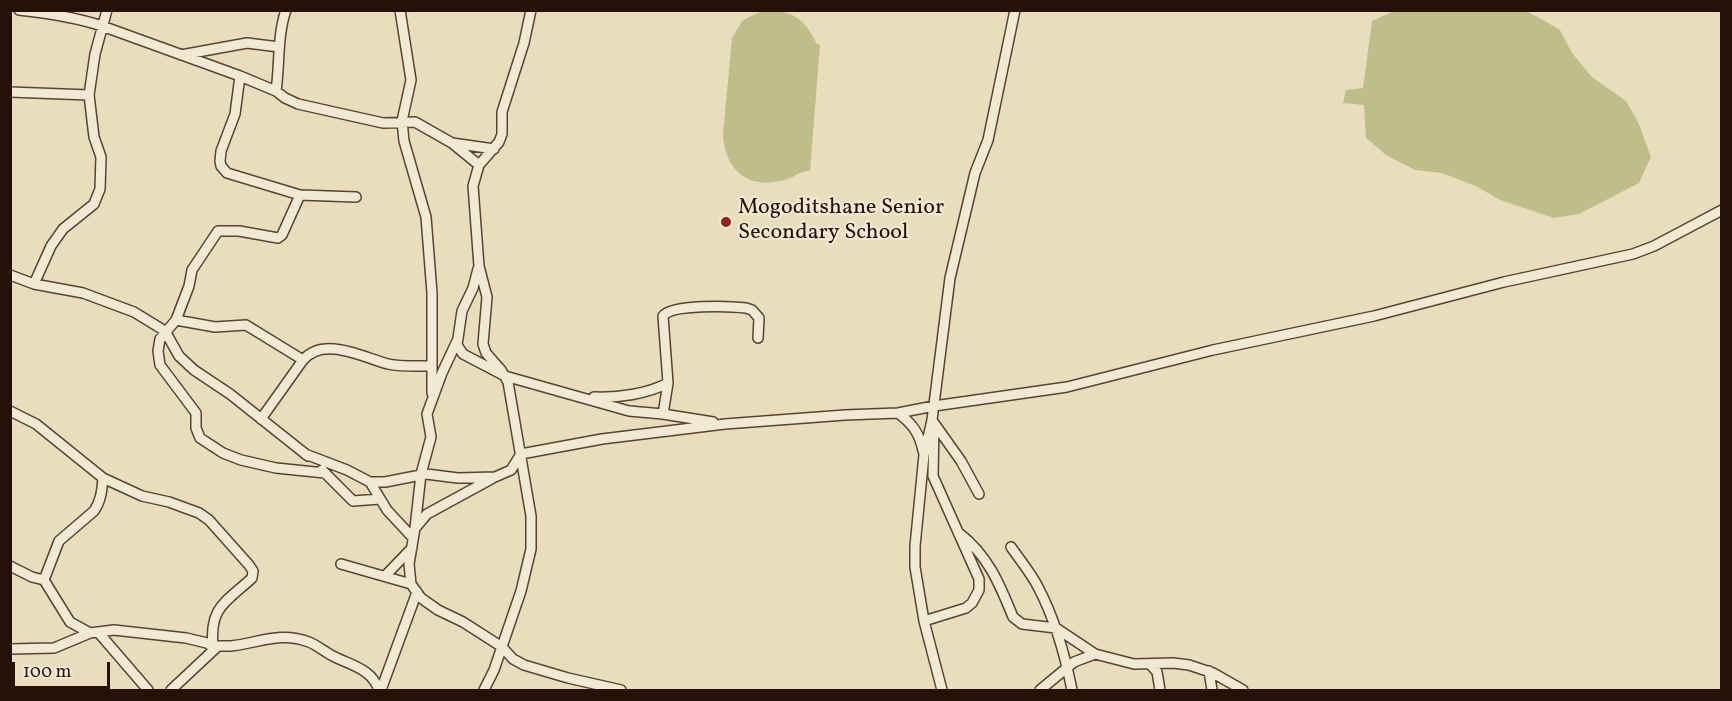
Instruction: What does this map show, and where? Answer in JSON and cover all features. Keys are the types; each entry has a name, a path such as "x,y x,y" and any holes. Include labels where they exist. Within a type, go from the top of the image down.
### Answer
{"street":[{"path":"19,10 80,19 240,76 276,91 298,104 383,123 415,122 452,143 479,165"},
{"path":"34,284 51,246 63,229 94,204 100,189 100,156 94,137 89,95 95,54 107,10"},
{"path":"276,91 280,67 279,47 286,10"},
{"path":"400,10 411,80 402,122 405,146 426,217 432,293 432,401"},
{"path":"484,690 502,647 521,591 531,549 531,516 508,382 484,349 487,297 479,266 473,186 479,165 494,148 502,134 502,112 524,43 531,10"},
{"path":"933,476 934,406 950,278 975,173 988,140 1015,10"},
{"path":"179,55 247,43 279,47"},
{"path":"240,76 236,114 221,151 221,166 227,173 300,195 356,196"},
{"path":"10,92 89,95"},
{"path":"452,143 494,148"},
{"path":"300,195 282,235 278,238 239,231 218,231 192,270 189,286 176,320 159,339 159,364 196,413 196,428 200,438 223,453 241,460 276,468 325,473"},
{"path":"385,576 414,538 427,514 510,470 522,454 603,440 725,424 898,413 1098,380 1212,350 1374,316 1504,282 1633,254 1654,246 1722,210"},
{"path":"380,690 414,588 409,564 421,474 430,443 426,418 442,373 457,341 462,311 473,288 479,266"},
{"path":"10,275 34,284 94,296 134,312 165,331 179,356 194,370 230,394 305,454 353,501 380,499"},
{"path":"663,414 668,383 668,362 662,318 668,310 704,307 746,308 752,310 759,318 758,338"},
{"path":"176,320 215,327 246,325 303,360"},
{"path":"457,341 459,349 464,354 505,376 629,411 725,424"},
{"path":"261,419 309,353 335,348 390,364 431,366"},
{"path":"580,397 605,398 656,389 668,383"},
{"path":"10,411 36,424 103,478 142,496 169,502 199,513 209,520 251,568 252,578 220,607 214,617 212,632 214,648"},
{"path":"898,413 918,433 924,455 977,572 979,590 972,603 966,608 924,621"},
{"path":"933,422 924,455 914,557 924,621 942,690"},
{"path":"933,422 961,462 979,494"},
{"path":"305,454 347,470 370,482 384,482 421,474 458,478 495,477"},
{"path":"44,580 59,541 98,506 103,478"},
{"path":"370,482 387,510 414,538"},
{"path":"959,533 974,546 992,570 1015,620 1022,624 1056,628 1095,654 1134,664 1182,663 1209,672 1243,690"},
{"path":"1011,548 1038,586 1056,628 1072,690"},
{"path":"341,564 385,576 414,588 438,610 463,622 502,647 524,665 621,690"},
{"path":"10,566 44,580 70,622 94,633 148,690"},
{"path":"10,649 54,648 94,633 114,630 186,638 207,643 214,648"},
{"path":"171,690 214,648 265,638 307,641 364,670 380,690"},
{"path":"1040,690 1078,660 1095,654"},
{"path":"1150,664 1157,672 1160,690"},
{"path":"1209,672 1212,690"}],"shaded area":[{"path":"1524,10 1560,30 1572,53 1592,77 1626,101 1638,122 1651,157 1639,183 1579,214 1554,218 1500,200 1476,186 1442,173 1415,170 1386,155 1366,138 1364,105 1343,103 1346,90 1363,88 1372,21 1394,11"},
{"path":"762,11 781,12 796,17 820,45 810,171 771,182 749,179 733,167 728,158 723,134 732,38 743,20"}],"place":[{"name":"Mogoditshane Senior Secondary School","path":"726,222"}]}
